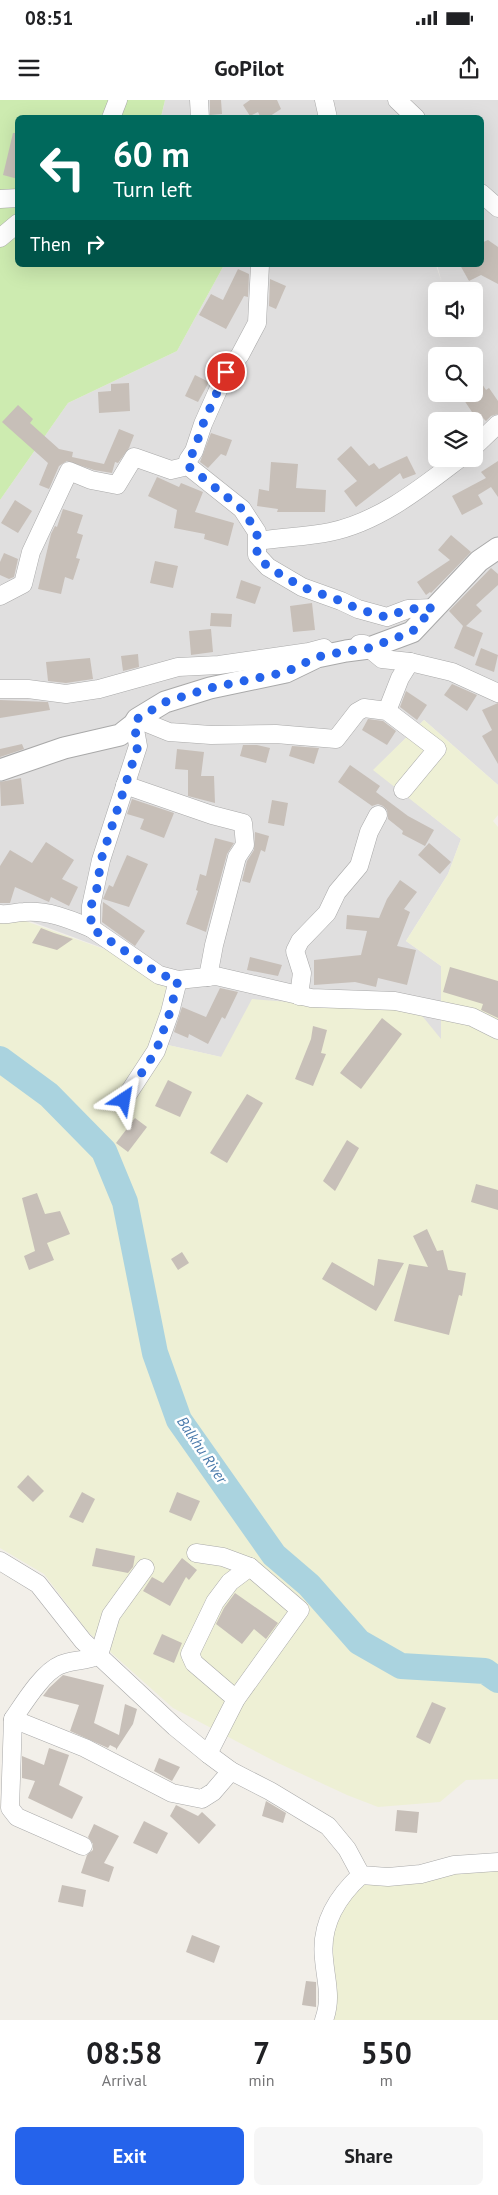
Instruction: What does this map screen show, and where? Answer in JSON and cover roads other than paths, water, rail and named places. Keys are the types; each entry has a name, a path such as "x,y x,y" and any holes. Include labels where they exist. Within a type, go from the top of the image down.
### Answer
{"street":[{"path":"111,115 118,100"},
{"path":"199,100 200,115"},
{"path":"324,100 327,115"},
{"path":"397,100 413,115"},
{"path":"484,196 498,208"},
{"path":"0,199 15,198"},
{"path":"0,238 15,226"},
{"path":"188,466 188,460 194,451 203,424 226,372 240,355 257,324 260,267"},
{"path":"483,438 498,424"},
{"path":"0,596 23,584 31,552 69,471 91,480 117,485 134,457 171,470 188,466"},
{"path":"188,466 242,509 257,532 257,555 268,567 302,587 358,609 386,617 408,609 433,608"},
{"path":"258,541 330,532 362,522 410,495 448,467"},
{"path":"0,770 64,748 120,735 135,722 165,702 210,688 286,672 317,657 369,648 412,632 478,562 498,548"},
{"path":"0,689 28,689 66,694 99,690 178,667 219,665 310,652 346,641 364,644 382,659 410,662 452,672 498,693"},
{"path":"387,711 400,678 410,662"},
{"path":"135,722 169,732 212,735 276,734 336,739 358,712 364,708 387,711 437,749 403,790"},
{"path":"91,928 91,906 97,888 101,860 138,746 135,722"},
{"path":"125,785 212,815 244,823 244,845 237,857 214,945 208,977"},
{"path":"298,996 302,973 295,951 300,941 327,913 337,892 359,866 370,832 378,815"},
{"path":"0,914 7,915 24,912 56,914 91,928 159,974 178,980 216,976 298,996 395,1001 472,1017 498,1030"},
{"path":"124,1100 156,1051 170,1012 178,980"},
{"path":"196,1553 223,1557 250,1567 300,1610 236,1699 208,1754"},
{"path":"0,1561 38,1584 83,1640 175,1727 208,1754 232,1771 262,1786 328,1826 347,1849 361,1874"},
{"path":"236,1699 194,1662 190,1654 215,1602 230,1582 250,1567"},
{"path":"99,1655 111,1615 145,1568"},
{"path":"83,1846 18,1817 10,1808 13,1719 54,1668 68,1662 85,1660 99,1655"},
{"path":"13,1719 85,1748 172,1793 202,1799 213,1792 232,1771"},
{"path":"361,1874 388,1877 421,1874 454,1865 498,1862"},
{"path":"324,2020 329,2006 323,1956 324,1930 336,1903 346,1889 361,1874"}],"waterway":[{"name":"Balkhu River","path":"0,1059 49,1095 104,1151 125,1202 155,1353 179,1420 274,1555 309,1585 359,1642 401,1666 485,1671 498,1680"}]}
